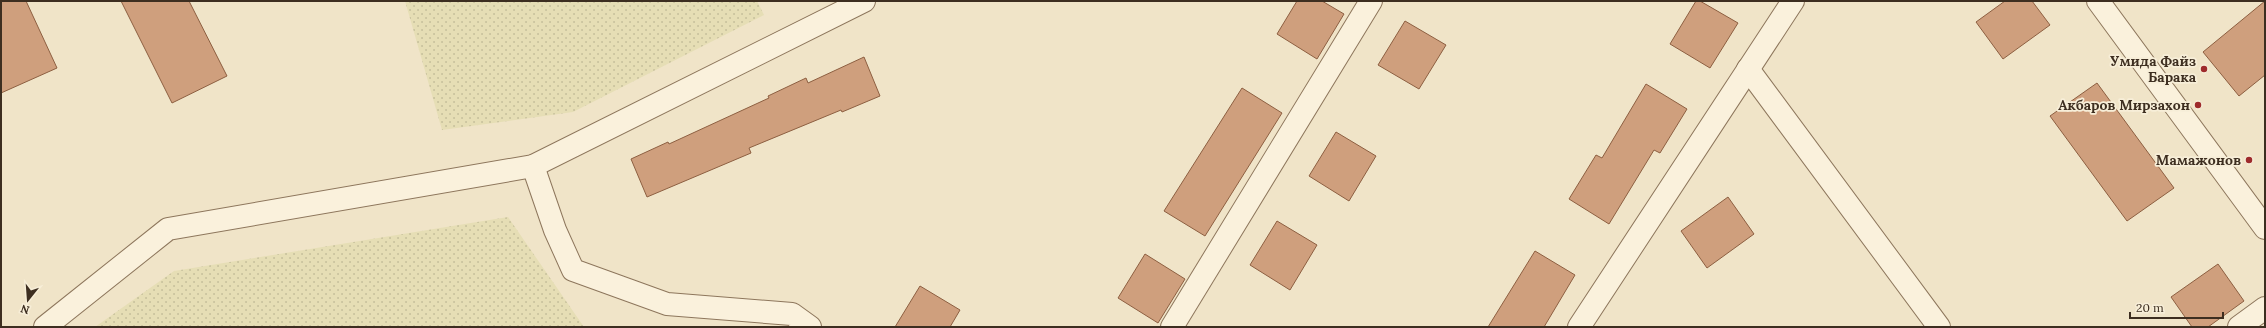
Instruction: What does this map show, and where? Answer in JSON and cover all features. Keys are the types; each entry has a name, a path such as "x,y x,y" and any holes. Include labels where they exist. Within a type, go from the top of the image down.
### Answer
{"street":[{"path":"45,327 168,229 533,166 864,1"},
{"path":"1172,327 1371,1"},
{"path":"1578,327 1793,1"},
{"path":"2098,1 2265,228"},
{"path":"1748,69 1940,327"},
{"path":"533,166 555,230 573,270 667,304 792,314 810,327"},
{"path":"2239,327 2265,308"}],"shaded area":[{"path":"405,1 757,1 764,15 573,112 442,130"},
{"path":"508,217 584,327 95,327 174,271"}],"building":[{"path":"1,1 26,1 57,68 1,93"},
{"path":"121,1 189,1 227,76 172,103"},
{"path":"1297,1 1322,1 1344,14 1317,59 1277,34"},
{"path":"1696,1 1700,1 1738,23 1710,68 1670,44"},
{"path":"2005,1 2032,1 2050,25 2003,59 1976,22"},
{"path":"2265,1 2265,75 2239,96 2203,52"},
{"path":"1405,21 1446,45 1419,89 1378,65"},
{"path":"864,57 880,96 842,112 841,110 749,148 751,153 647,197 631,159 668,142 669,144 769,98 768,96 806,78 808,83"},
{"path":"2097,83 2174,188 2127,221 2050,116"},
{"path":"1646,84 1687,109 1660,153 1654,150 1609,224 1569,199 1596,155 1602,158"},
{"path":"1242,88 1282,113 1205,236 1164,211"},
{"path":"1336,132 1376,156 1349,201 1309,176"},
{"path":"1728,197 1754,234 1707,268 1681,231"},
{"path":"1277,221 1317,245 1290,290 1250,265"},
{"path":"1535,251 1575,275 1544,327 1488,327"},
{"path":"1145,254 1185,279 1158,323 1118,298"},
{"path":"2218,264 2244,301 2208,327 2192,327 2171,297"},
{"path":"920,286 960,310 950,327 895,327"}],"place":[{"name":"Умида Файз Барака","path":"2204,69"},
{"name":"Акбаров Мирзахон","path":"2198,105"},
{"name":"Мамажонов","path":"2249,160"}]}
